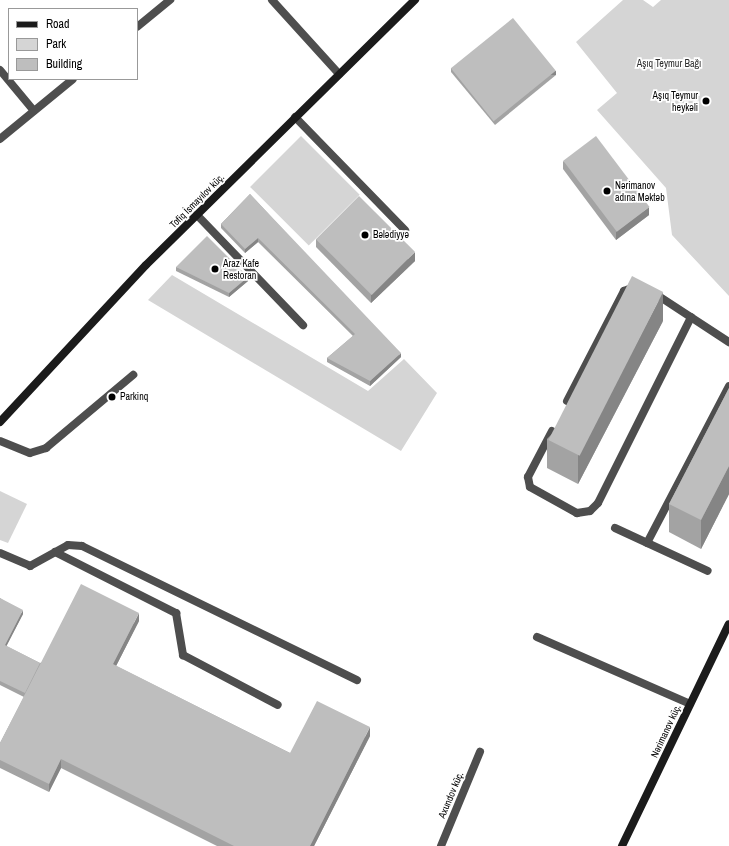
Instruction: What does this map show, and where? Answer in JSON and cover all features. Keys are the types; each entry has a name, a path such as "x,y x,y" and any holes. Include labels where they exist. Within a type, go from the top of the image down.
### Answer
{"street":[{"path":"138,26 170,0"},
{"path":"272,0 339,74"},
{"name":"Tofiq İsmayılov küç.","path":"0,422 197,215 415,0"},
{"path":"0,70 8,80"},
{"path":"8,80 34,111"},
{"path":"0,139 73,80"},
{"path":"295,117 405,230"},
{"path":"197,215 303,325"},
{"path":"564,408 624,291 646,288 729,342"},
{"path":"556,422 528,477 530,487 577,513 590,511 598,503 691,318"},
{"path":"0,441 30,453 46,448 133,375"},
{"path":"647,543 729,386"},
{"path":"615,528 708,570"},
{"path":"0,553 30,566 68,545 82,546 357,680"},
{"path":"55,552 176,613 183,654 278,705"},
{"name":"Nərimanov küç.","path":"622,846 729,624"},
{"path":"537,637 690,704"},
{"name":"Axundov küç.","path":"441,846 480,752"}],"green space":[{"name":"Aşıq Teymur Bağı","path":"623,0 643,0 653,7 661,0 729,0 729,296 672,235 666,188 597,110 617,93 576,42"},
{"path":"301,136 360,195 309,246 250,187"},
{"path":"172,275 368,391 404,359 437,393 401,451 148,300"},
{"path":"0,491 27,504 8,543 0,540"}],"building":[{"path":"513,18 556,71 494,121 451,68"},
{"path":"596,136 650,207 617,232 563,161"},
{"path":"250,194 401,353 370,381 327,358 355,334 258,238 245,249 221,224"},
{"path":"359,196 415,252 372,295 316,239"},
{"path":"207,236 248,277 229,293 176,267"},
{"path":"632,276 663,292 580,456 548,440"},
{"path":"729,388 729,466 701,520 669,504"},
{"path":"81,584 139,613 113,664 290,753 317,701 370,727 310,846 234,846 61,759 49,784 0,760 0,743"},
{"path":"0,598 23,610 5,645 40,663 25,693 0,681"}],"place":[{"name":"Aşıq Teymur heykəli","path":"706,101"},
{"name":"Nərimanov adına Məktəb","path":"607,191"},
{"name":"Bələdiyyə","path":"365,235"},
{"name":"Araz Kafe Restoran","path":"215,269"},
{"name":"Parkinq","path":"112,397"}]}
